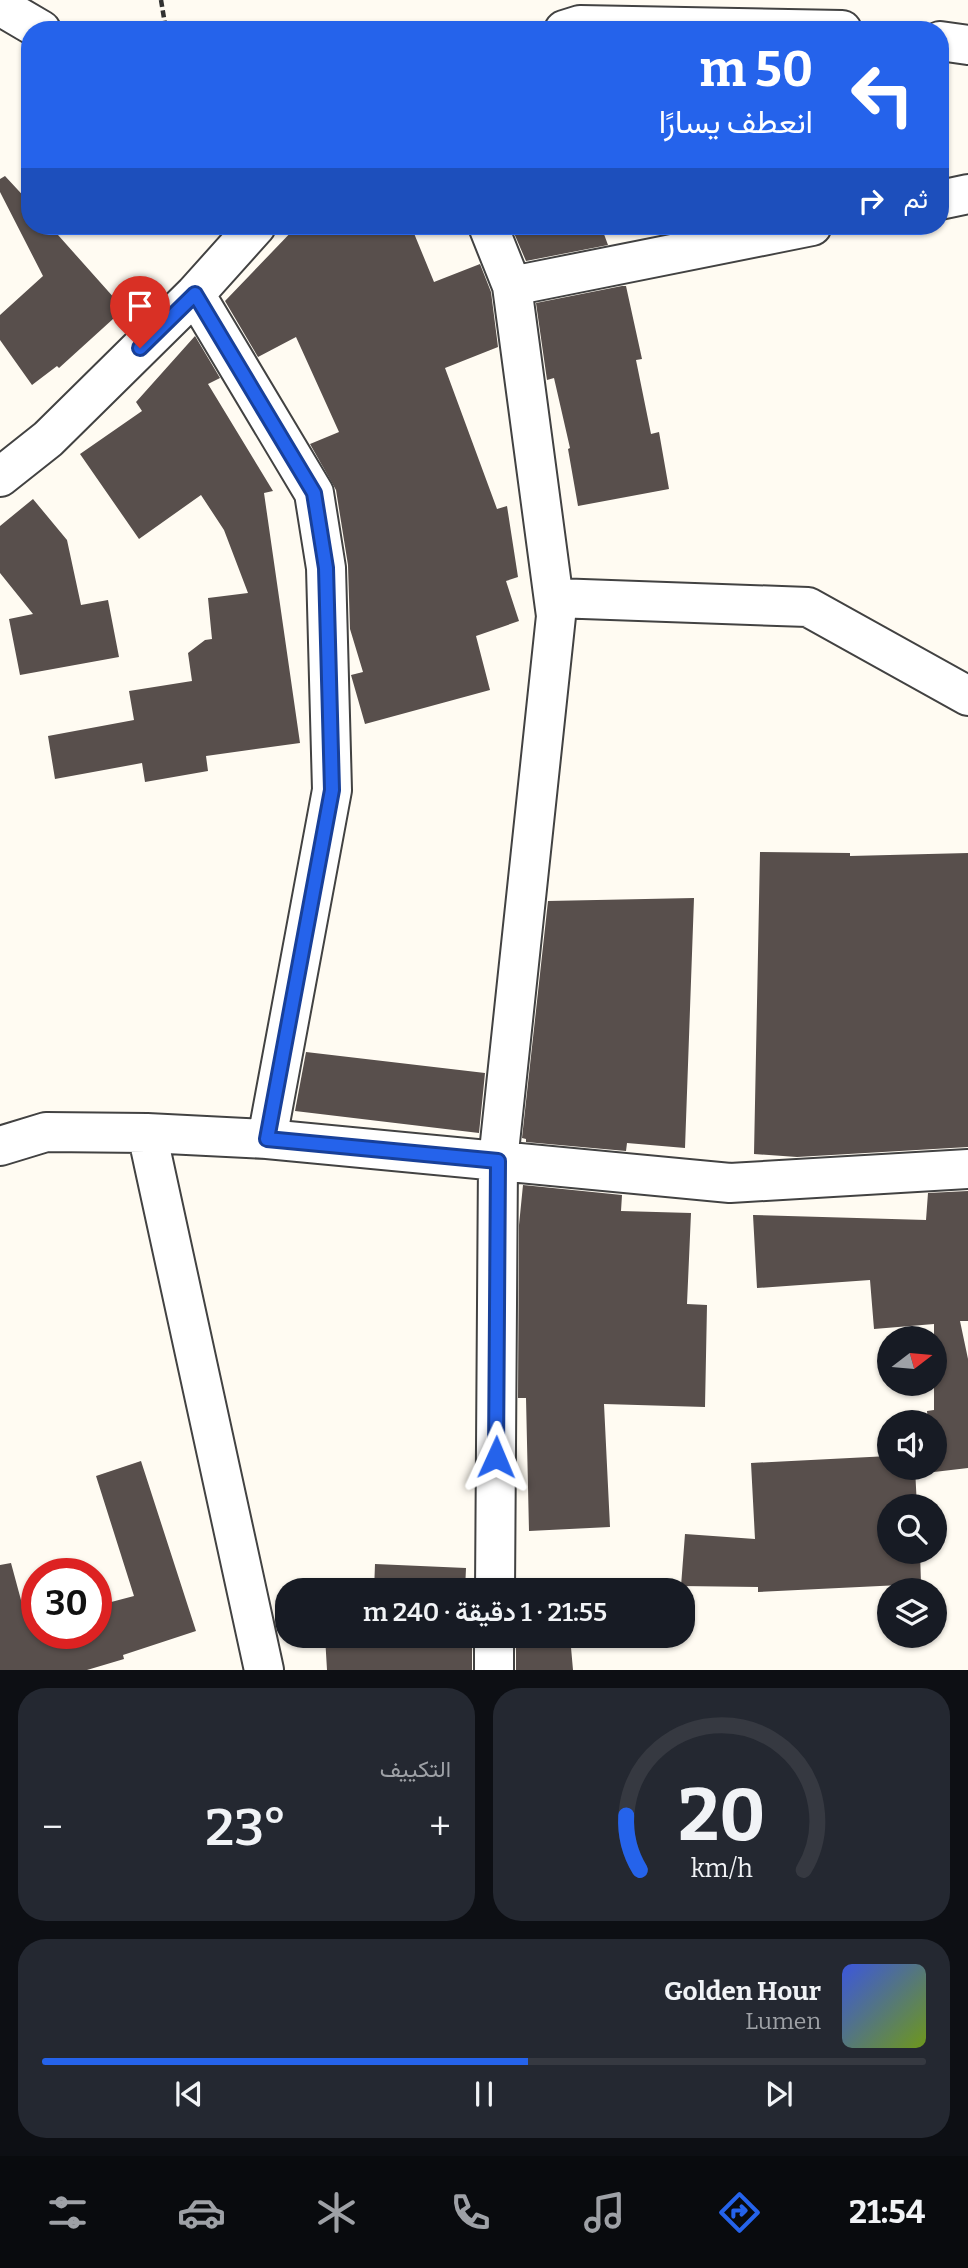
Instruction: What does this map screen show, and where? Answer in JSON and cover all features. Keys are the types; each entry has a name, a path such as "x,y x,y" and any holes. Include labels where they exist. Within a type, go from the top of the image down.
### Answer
{"street":[{"path":"0,6 26,21"},
{"path":"949,42 968,45"},
{"path":"949,198 968,194"},
{"path":"0,477 48,439 195,294 248,235"},
{"path":"492,235 512,286 556,616 498,1161 495,1578"},
{"path":"512,286 767,235"},
{"path":"195,294 314,493 326,568 332,790 267,1139"},
{"path":"555,598 808,607 968,696"},
{"path":"0,1146 46,1132 147,1133 267,1139 730,1184 968,1169"},
{"path":"147,1133 264,1670"},
{"path":"494,1648 494,1670"}],"path":[{"path":"161,0 164,21"}],"building":[{"path":"5,176 21,193 21,233 0,192 0,179"},
{"path":"22,235 58,235 124,309 59,368 57,366 32,385 0,340 0,315 43,276"},
{"path":"288,235 415,235 434,282 480,264 491,292 498,347 445,368 497,509 507,506 518,577 506,581 519,621 476,636 490,690 365,724 351,675 363,672 350,629 348,565 336,490 310,444 339,432 296,337 258,357 225,301"},
{"path":"515,235 604,235 608,245 526,261"},
{"path":"626,286 642,359 636,360 651,434 659,432 669,489 578,506 568,449 570,448 554,378 547,380 536,303"},
{"path":"195,336 220,378 208,384 273,491 264,493 300,743 206,756 208,771 145,782 142,763 55,779 48,736 134,720 129,691 192,681 188,653 205,640 212,639 208,598 248,593 224,530 201,495 139,539 80,454 142,411 136,402"},
{"path":"33,499 67,540 81,605 108,600 119,657 20,675 9,619 33,614 0,573 0,526"},
{"path":"760,852 850,853 850,856 968,853 968,1147 797,1157 754,1154"},
{"path":"694,898 685,1148 627,1143 626,1151 526,1142 526,1139 522,1138 548,901"},
{"path":"306,1052 485,1073 479,1133 295,1111"},
{"path":"523,1185 622,1195 621,1211 691,1213 687,1304 707,1305 705,1407 604,1404 610,1527 529,1531 526,1398 518,1398 519,1225"},
{"path":"968,1191 968,1321 960,1321 968,1359 968,1468 947,1470 947,1410 934,1410 934,1396 947,1396 947,1326 877,1326 874,1329 870,1280 757,1288 753,1215 926,1220 928,1193"},
{"path":"877,1457 877,1480 916,1480 916,1494 877,1494 877,1564 920,1564 921,1578 877,1578 877,1586 758,1592 758,1587 695,1586 695,1578 682,1578 685,1534 755,1539 751,1463"},
{"path":"141,1461 196,1631 123,1655 124,1659 87,1670 0,1670 0,1565 11,1563 21,1600 21,1649 112,1649 112,1602 134,1596 96,1476"},
{"path":"375,1564 466,1568 466,1578 374,1578"},
{"path":"326,1648 472,1648 472,1670 327,1670"},
{"path":"516,1648 571,1648 573,1670 516,1670"}],"route":[{"path":"140,348 195,294 314,493 326,568 332,790 267,1139 498,1161 496,1457"}]}
